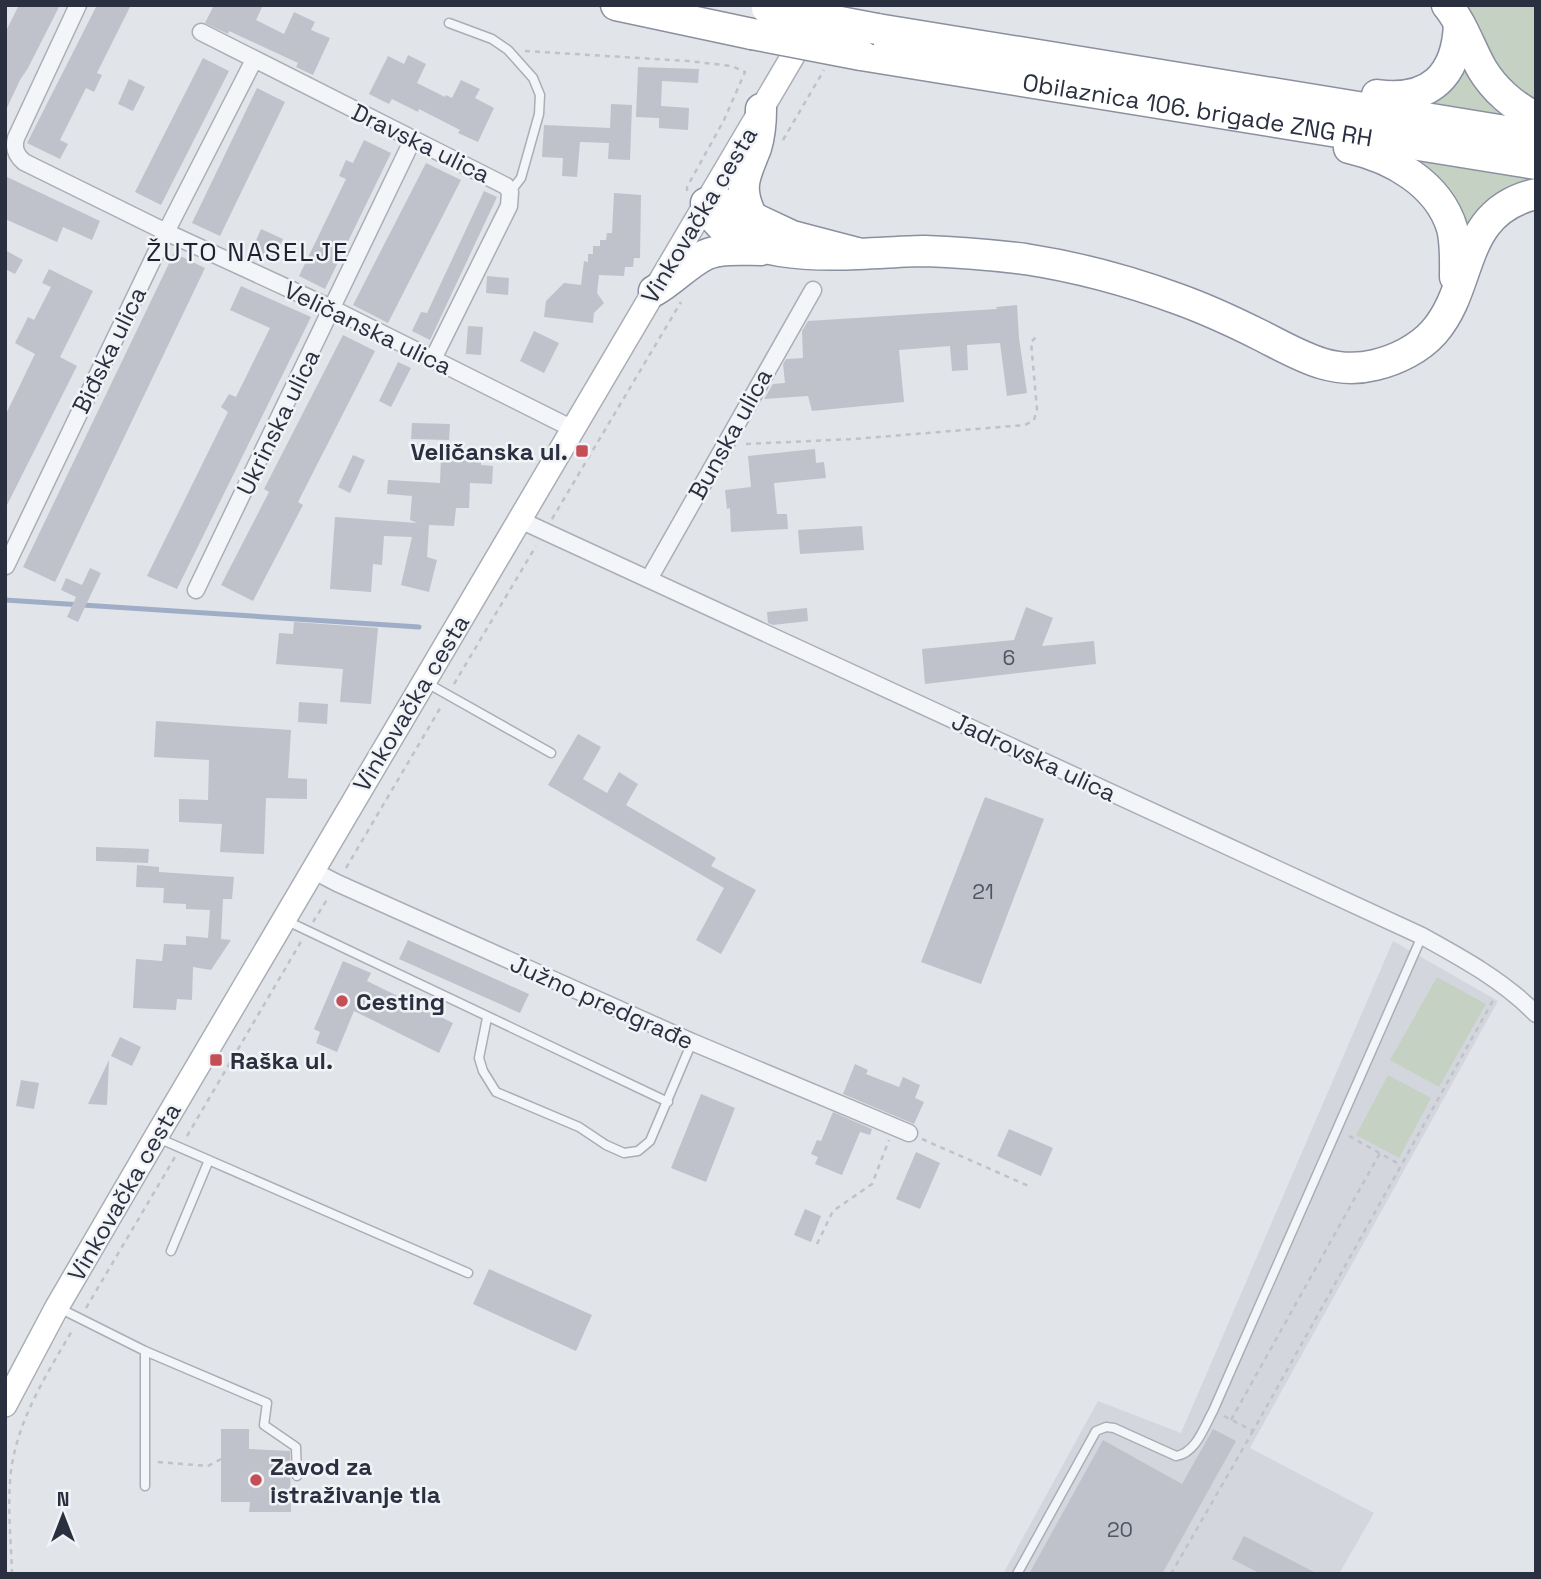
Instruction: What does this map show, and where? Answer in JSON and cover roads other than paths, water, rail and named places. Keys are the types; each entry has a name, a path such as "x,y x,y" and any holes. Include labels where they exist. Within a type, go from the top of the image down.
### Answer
{"highway":[{"path":"616,5 758,16"},
{"path":"1323,101 1350,93 1396,98 1417,95 1432,87 1453,61 1459,42 1453,14"},
{"path":"1453,14 1482,69 1495,87 1509,100 1536,117"},
{"name":"Obilaznica 106. brigade ZNG RH","path":"758,16 877,29 1536,136"},
{"name":"Obilaznica 106. brigade ZNG RH","path":"758,16 861,55 1536,164"},
{"path":"752,217 744,202 744,176 760,130 761,109"},
{"path":"1291,125 1316,138 1371,153 1410,174 1427,188 1442,207 1451,227 1455,247 1454,294"},
{"path":"654,291 704,256 720,251 775,251 817,255 924,251 981,254 1070,267 1178,299 1324,366 1372,366 1413,349 1433,333 1444,317 1475,239 1489,220 1508,205 1536,194"},
{"path":"696,200 724,204 792,236 856,253"},
{"path":"696,200 725,229 775,251"}],"main road":[{"name":"Vinkovačka cesta","path":"5,1405 57,1307 156,1137 654,291 696,200 761,109 823,5"}],"street":[{"name":"Veličanska ulica","path":"78,5 16,138 17,156 24,162 166,232 333,309 573,429"},
{"name":"Dravska ulica","path":"201,33 506,186 510,192 509,206 433,359"},
{"name":"Biđska ulica","path":"6,566 166,232 254,60"},
{"name":"Ukrinska ulica","path":"196,590 413,139"},
{"name":"Bunska ulica","path":"649,579 813,290"},
{"name":"Jadrovska ulica","path":"520,520 1422,936 1462,958 1502,985 1536,1014"},
{"name":"Južno predgrađe","path":"312,870 692,1042 909,1133"}],"lane":[{"path":"449,23 492,39 508,50 533,78 540,95 539,114 521,178 510,192"},
{"path":"423,681 551,753"},
{"path":"284,919 668,1102"},
{"path":"1017,1574 1096,1431 1106,1427 1114,1428 1176,1456 1185,1455 1194,1446 1213,1411 1422,936"},
{"path":"487,1018 479,1058 483,1072 496,1092 579,1127 624,1153 638,1151 650,1141 692,1042"},
{"path":"156,1137 468,1273"},
{"path":"171,1251 209,1160"},
{"path":"57,1307 145,1351 267,1403 264,1424 296,1447 297,1476"},
{"path":"145,1351 145,1486"}],"waterway":[{"path":"5,600 419,627"}],"place":[{"name":"Veličanska ul.","path":"582,451"},
{"name":"Cesting","path":"342,1001"},
{"name":"Raška ul.","path":"216,1060"},
{"name":"Zavod za istraživanje tla","path":"256,1480"}],"district":[{"name":"ŽUTO NASELJE","path":"248,252"}]}
